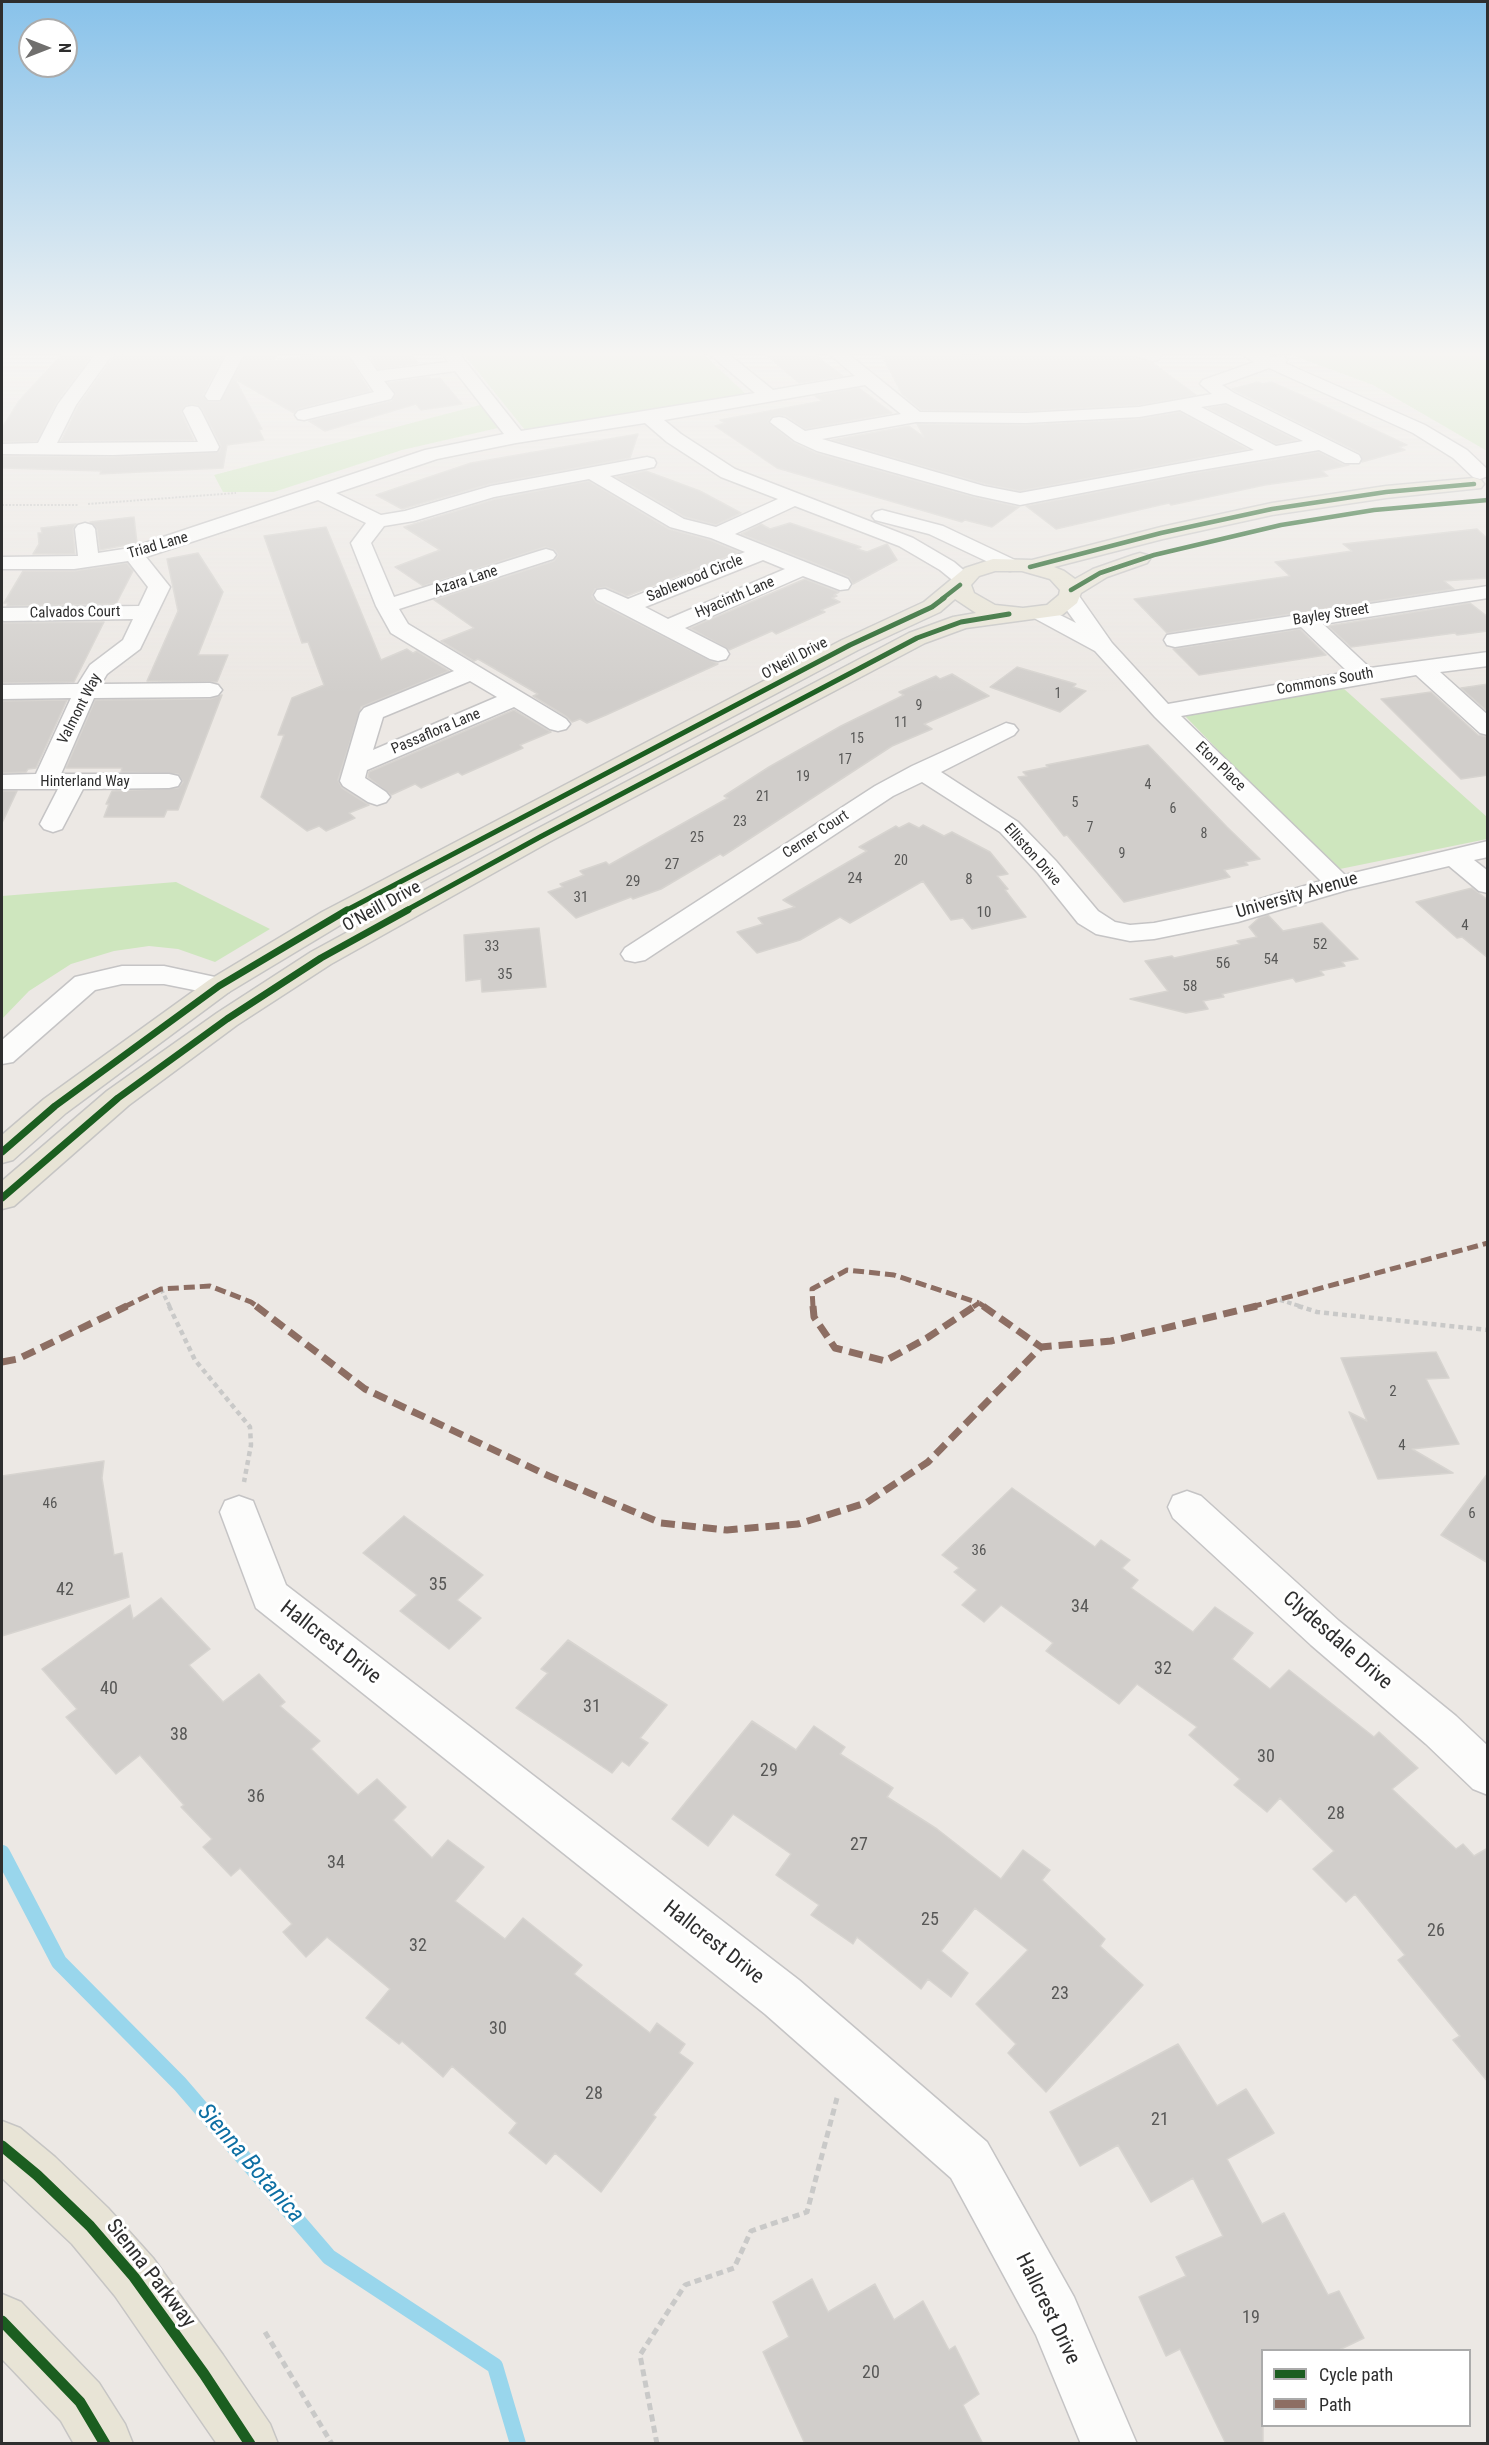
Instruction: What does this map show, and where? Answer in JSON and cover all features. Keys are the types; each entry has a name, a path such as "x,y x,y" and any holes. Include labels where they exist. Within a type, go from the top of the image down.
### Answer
{"main road":[{"name":"O'Neill Drive","path":"2,1152 55,1106 219,986 332,918 850,645 932,607 980,569 1020,566 1272,509 1386,492 1483,485"},
{"name":"O'Neill Drive","path":"2,1196 118,1098 227,1019 321,958 540,837 916,638 961,622 1054,610 1070,594 1100,573 1154,555 1281,525 1385,509 1483,485"},
{"name":"O'Neill Drive","path":"1020,566 1058,575 1070,594"},
{"name":"O'Neill Drive","path":"961,582 964,596 976,606 1009,614"},
{"name":"Sienna Parkway","path":"2,2146 37,2175 90,2226 134,2277 225,2403 250,2444"},
{"path":"2,2321 80,2402 105,2444"}],"street":[{"name":"Triad Lane","path":"2,564 89,562 134,554 396,466"},
{"path":"318,492 378,521 407,517 491,492 630,466"},
{"path":"717,466 728,473 906,542 947,566 961,582"},
{"path":"890,466 981,491 1020,499 1197,466"},
{"path":"1469,466 1483,485"},
{"name":"Sablewood Circle","path":"592,473 676,523 718,534 840,584"},
{"path":"718,534 802,502 861,512 936,530 1020,566"},
{"name":"Passaflora Lane","path":"378,521 362,543 387,606 399,628 558,724"},
{"path":"85,529 89,562"},
{"name":"Sablewood Circle","path":"629,606 761,553"},
{"name":"Valmont Way","path":"45,782 86,691 98,670 132,644 159,587 134,554"},
{"name":"Azara Lane","path":"387,606 546,555"},
{"name":"Hyacinth Lane","path":"668,627 802,569"},
{"name":"Bayley Street","path":"1175,640 1488,592"},
{"name":"Eton Place","path":"1070,594 1104,648 1163,712 1339,884"},
{"name":"Sablewood Circle","path":"604,595 718,654"},
{"name":"Calvados Court","path":"4,614 147,612"},
{"name":"Eton Place","path":"1042,613 1104,648"},
{"path":"1305,619 1365,675"},
{"name":"Commons South","path":"1163,712 1365,675 1488,659"},
{"path":"1421,667 1488,728"},
{"name":"Passaflora Lane","path":"357,766 372,712 472,672"},
{"path":"2,692 210,690"},
{"name":"Passaflora Lane","path":"357,766 516,698"},
{"name":"Cerner Court","path":"635,954 884,790 1006,730"},
{"path":"357,766 352,782 377,797"},
{"name":"Elliston Drive","path":"921,771 952,788 1009,826 1047,867 1088,917 1106,928"},
{"name":"Hinterland Way","path":"2,782 169,782"},
{"path":"53,824 74,782"},
{"name":"University Avenue","path":"1106,928 1130,933 1154,931 1238,914 1339,884 1488,849"},
{"path":"1453,856 1488,885"},
{"path":"2,1055 85,984 122,975 164,975 219,986"},
{"name":"Clydesdale Drive","path":"1187,1506 1324,1634 1441,1730 1488,1775"},
{"name":"Hallcrest Drive","path":"238,1512 270,1596 782,1997 969,2160 1055,2316 1109,2444"}],"path":[{"path":"2,505 64,506 238,493"},
{"path":"161,1289 195,1360 250,1427 251,1445 238,1512"},
{"path":"1280,1300 1317,1312 1488,1330"},
{"path":"657,2444 640,2355 685,2285 734,2268 751,2231 807,2212 849,2055"},
{"path":"265,2332 332,2444"}],"green space":[{"path":"248,466 353,466 274,492 223,492 214,475"},
{"path":"1343,688 1487,817 1487,839 1335,870 1185,716"},
{"path":"176,882 270,929 215,962 178,949 149,946 114,951 71,964 29,991 2,1019 2,896"}],"building":[{"path":"2,466 223,466 223,468 100,474 101,471 2,468"},
{"path":"462,466 586,466 490,484 402,509 376,495"},
{"path":"774,466 863,466 1019,507 992,527 965,520 962,522"},
{"path":"923,466 1155,466 1020,491 985,484"},
{"path":"1236,466 1344,466 1322,471 1328,476 1265,485 1171,505 1169,503 1056,529 1026,506"},
{"path":"646,471 700,491 741,513 716,525 685,517 616,477"},
{"path":"589,481 669,529 710,540 739,552 627,596 606,587 595,589 592,596 596,602 718,664 587,723 580,719 572,722 533,696 538,694 478,659 474,661 441,641 474,628 434,600 554,561 558,555 555,550 545,547 423,586 395,567 440,550 404,527 495,499"},
{"path":"134,517 137,543 100,550 97,529 90,522"},
{"path":"790,523 861,547 857,549 867,552 887,544 897,560 853,584 849,577 741,534 761,524 770,529"},
{"path":"76,524 73,529 75,554 33,554 39,544 38,533 42,533 41,528"},
{"path":"326,527 381,660 407,649 413,653 417,651 449,671 361,707 338,780 342,788 369,805 349,813 355,818 326,831 319,826 307,831 261,797 284,735 278,735 292,698 324,685 308,642 302,643 264,536"},
{"path":"1477,529 1488,539 1488,578 1444,581 1454,589 1167,633 1134,599 1290,576 1275,562 1352,551 1343,544"},
{"path":"198,553 223,592 198,655 228,655 217,682 147,681 178,611 167,559"},
{"path":"127,563 133,571 116,604 7,606 8,603 4,603 23,571 74,571"},
{"path":"805,579 839,592 832,598 840,602 821,610 825,612 776,634 772,631 729,650 690,628"},
{"path":"1470,603 1488,617 1488,631 1457,635 1455,633 1351,647 1328,626"},
{"path":"2,622 104,622 74,682 2,683"},
{"path":"1300,629 1326,655 1199,675 1173,649"},
{"path":"1017,667 1076,684 1073,687 1086,691 1060,712 990,687"},
{"path":"952,674 989,696 924,724 932,729 892,746 723,856 720,854 661,889 633,899 631,897 576,918 548,892 563,887 560,884 584,875 580,871 606,862 609,865 728,798 724,796 769,767 841,726 904,695 899,692 936,676 940,679"},
{"path":"1488,684 1488,712 1461,688"},
{"path":"1431,692 1478,735 1488,737 1488,775 1461,779 1381,699"},
{"path":"222,695 178,810 167,810 164,817 104,817 109,804 106,804 112,791 178,788 183,782 178,774 121,772 122,768 66,768 95,700 210,699"},
{"path":"67,700 36,768 28,769 26,772 2,773 2,701"},
{"path":"514,710 551,732 520,745 523,748 462,775 458,772 421,788 415,784 391,795 368,777 369,772"},
{"path":"1148,745 1260,859 1245,862 1248,865 1224,870 1230,877 1124,902 1067,835 1064,836 1018,777 1027,776 1023,772 1048,767 1046,765"},
{"path":"2,791 17,791 2,823"},
{"path":"909,823 919,828 923,825 944,836 952,832 990,852 1008,874 997,876 1026,917 972,929 963,918 951,920 923,881 850,923 840,917 800,940 757,953 737,932 763,924 758,918 795,907 783,900 867,851 859,847 896,826 899,828"},
{"path":"1472,888 1488,900 1488,958 1462,937 1457,938 1416,902"},
{"path":"1268,915 1283,931 1322,923 1358,959 1342,962 1345,966 1320,971 1324,975 1296,982 1293,978 1222,994 1224,997 1203,1001 1208,1009 1186,1013 1130,999 1168,991 1145,961 1172,956 1174,958 1240,944 1237,941 1257,937 1249,927 1259,918"},
{"path":"539,928 546,987 482,992 481,979 466,981 464,935"},
{"path":"1436,1352 1449,1378 1426,1379 1459,1444 1412,1449 1453,1473 1378,1479 1349,1412 1367,1421 1341,1358"},
{"path":"104,1461 102,1478 114,1555 122,1553 129,1597 2,1636 2,1476"},
{"path":"1488,1473 1488,1563 1441,1535"},
{"path":"1012,1488 1095,1547 1101,1540 1130,1560 1122,1568 1138,1580 1131,1588 1193,1632 1215,1607 1253,1633 1232,1659 1270,1689 1289,1670 1374,1737 1379,1732 1418,1768 1392,1789 1456,1849 1463,1844 1474,1856 1488,1848 1488,2082 1453,2040 1460,2036 1398,1960 1405,1955 1355,1894 1346,1902 1313,1869 1334,1851 1280,1798 1267,1812 1234,1785 1240,1779 1189,1735 1197,1727 1137,1684 1119,1704 1046,1651 1053,1643 1001,1605 984,1622 962,1605 977,1590 954,1572 959,1568 942,1555"},
{"path":"404,1516 483,1575 457,1600 481,1618 449,1649 400,1611 417,1595 363,1553"},
{"path":"161,1598 210,1649 189,1665 223,1702 259,1674 285,1702 280,1706 320,1741 311,1749 358,1795 377,1779 406,1807 393,1820 432,1858 448,1840 484,1867 455,1901 505,1939 523,1918 582,1965 574,1974 650,2033 657,2023 685,2044 679,2053 693,2063 653,2115 656,2117 601,2192 555,2153 546,2164 509,2133 517,2123 452,2066 443,2077 402,2041 399,2044 366,2018 390,1989 327,1937 306,1957 283,1932 292,1924 240,1868 231,1876 203,1847 212,1839 181,1807 184,1805 140,1755 116,1774 66,1717 77,1709 42,1669 130,1605 133,1619"},
{"path":"568,1640 667,1705 640,1738 648,1743 629,1766 622,1761 612,1773 516,1708 548,1673 541,1669"},
{"path":"752,1721 796,1750 814,1726 845,1747 840,1754 893,1788 887,1797 937,1829 1001,1879 1023,1850 1050,1870 1042,1880 1105,1939 1100,1946 1143,1985 1046,2092 1008,2053 1016,2044 976,2004 1028,1950 975,1908 941,1951 968,1973 951,1997 928,1979 921,1989 857,1937 853,1944 811,1915 819,1905 776,1875 791,1854 733,1814 708,1846 672,1819"},
{"path":"1178,2044 1217,2106 1246,2089 1274,2133 1227,2159 1262,2224 1284,2213 1328,2295 1339,2291 1364,2338 1341,2349 1261,2349 1263,2444 1226,2444 1180,2349 1166,2356 1139,2297 1186,2276 1176,2257 1223,2236 1193,2178 1151,2202 1118,2145 1080,2166 1050,2112"},
{"path":"812,2279 828,2312 875,2284 894,2320 923,2301 949,2350 955,2346 979,2394 963,2405 983,2444 805,2444 763,2352 789,2337 773,2302"}],"waterway":[{"name":"Sienna Botanica","path":"2,1853 59,1962 180,2084 329,2257 495,2366 518,2444"}],"marked path":[{"path":"2,1362 18,1359 161,1289 210,1286 251,1302 365,1389 549,1476 661,1523 727,1530 798,1524 866,1503 928,1462 1041,1347 1111,1341 1245,1309 1488,1243"},
{"path":"979,1303 927,1338 885,1361 835,1348 814,1317 812,1289 847,1270 894,1275 979,1303 1041,1347"}],"cycle path":[{"path":"1030,567 1161,533 1272,509 1386,492 1474,484"},
{"path":"1071,590 1100,573 1154,555 1281,525 1374,510 1488,500"},
{"path":"2,1152 55,1106 219,986 332,918 850,645 932,607 960,585"},
{"path":"2,1198 118,1098 227,1019 321,958 540,837 917,638 961,622 1009,614"},
{"path":"2,2146 37,2175 90,2226 134,2277 204,2374 250,2444"},
{"path":"2,2321 80,2402 105,2444"}]}
